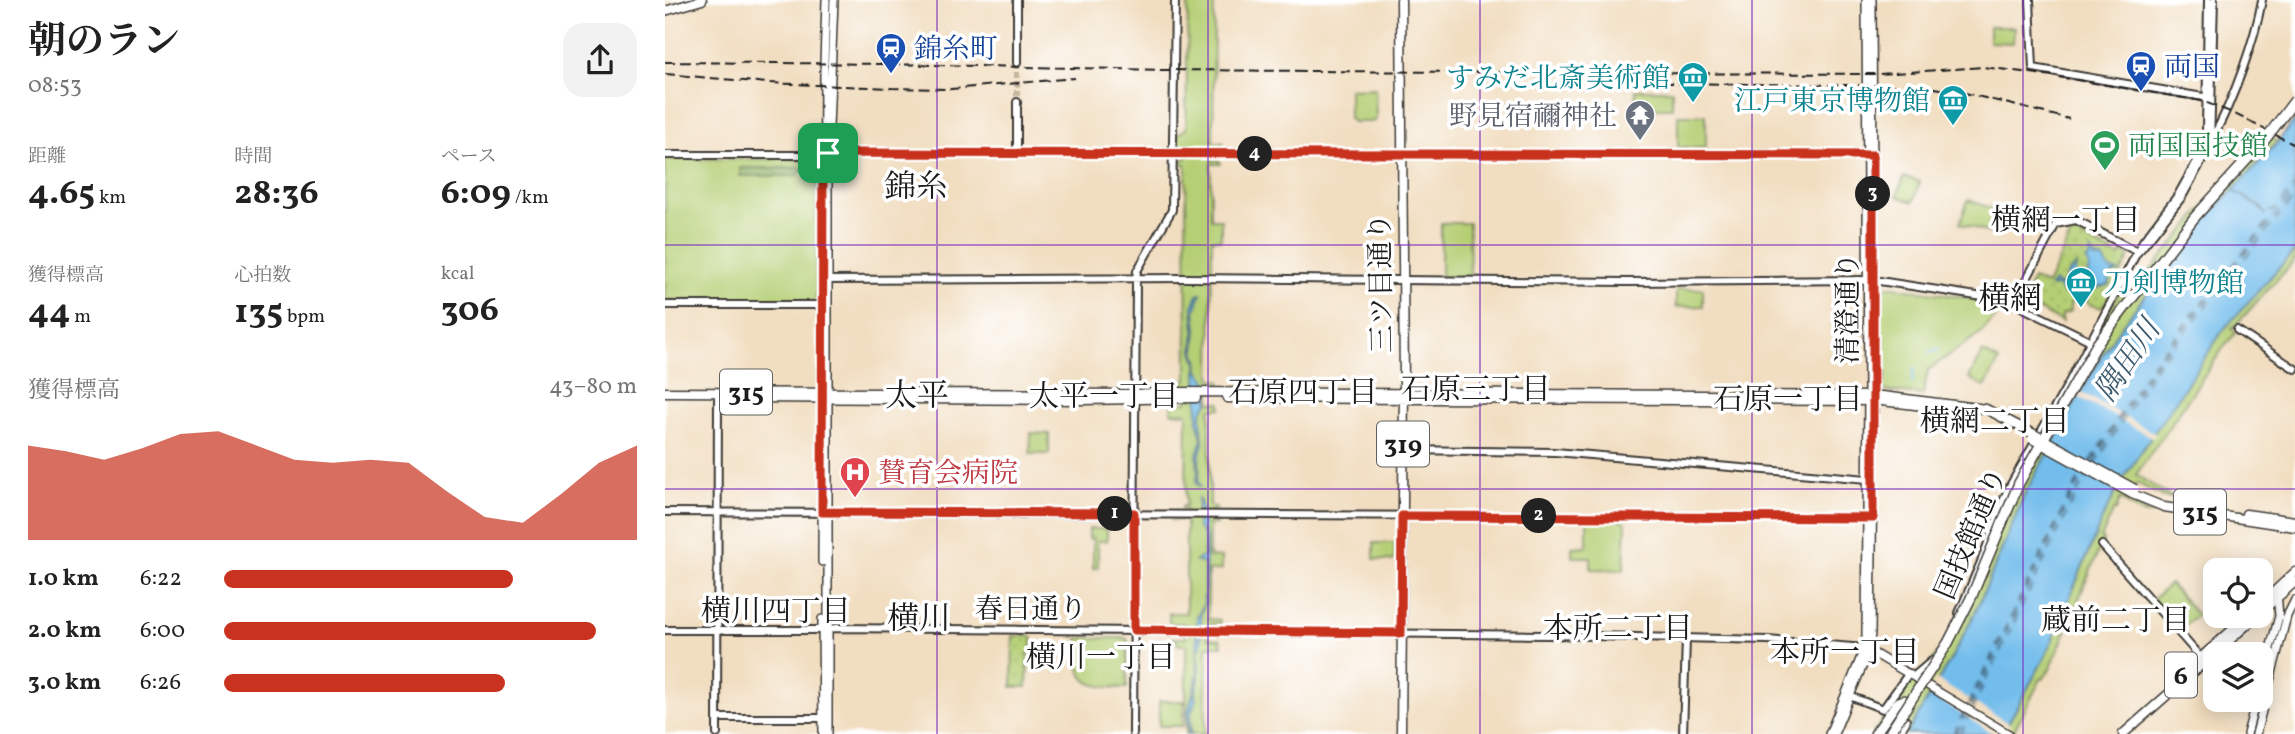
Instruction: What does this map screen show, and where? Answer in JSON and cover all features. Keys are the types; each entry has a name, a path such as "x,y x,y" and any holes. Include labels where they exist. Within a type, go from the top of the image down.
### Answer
{"highway":[{"path":"1889,734 1935,665 1971,598 2019,483 2097,344 2194,218 2264,141 2295,100"},
{"path":"1897,734 1959,634 2024,486 2101,350 2198,222 2273,140 2295,111"},
{"path":"1875,734 1900,701 1935,665"}],"main road":[{"path":"668,7 702,0"},
{"name":"三ツ目通り","path":"1401,0 1401,734"},
{"name":"清澄通り","path":"1865,0 1870,155"},
{"name":"清澄通り","path":"1829,734 1871,634 1872,0"},
{"path":"825,734 824,66 830,3"},
{"path":"825,153 830,3"},
{"name":"315","path":"665,392 718,395 1871,398 1989,414 2164,507 2295,527"},
{"name":"315","path":"665,398 718,395"},
{"name":"清澄通り","path":"1870,518 1868,480 1871,398"},
{"name":"315","path":"2133,492 2166,502 2295,521"},
{"path":"2273,593 2295,572"},
{"path":"2273,602 2295,582"},
{"path":"2272,642 2278,619 2278,588"},
{"path":"2256,734 2287,616 2295,600"},
{"path":"2273,613 2278,619"},
{"name":"6","path":"2221,642 2236,628"},
{"name":"6","path":"2225,642 2242,628"},
{"path":"1867,648 2009,734"},
{"name":"6","path":"2114,734 2203,660"},
{"name":"6","path":"2123,734 2203,660"},
{"name":"清澄通り","path":"1834,734 1847,695"},
{"path":"2247,734 2253,712"}],"street":[{"path":"1017,0 1017,63"},
{"path":"1133,734 1136,279 1137,271 1172,210 1176,154 1175,0"},
{"path":"2030,0 2032,66 2035,69 2210,98"},
{"name":"国技館通り","path":"2138,252 2182,198 2211,143 2208,0"},
{"name":"国技館通り","path":"1847,695 1883,709 1887,707 1938,654 1948,636 1981,562 2007,491 2091,341 2143,241 2178,195 2197,162 2205,136 2210,98 2214,0"},
{"path":"2197,162 2211,143 2254,34 2262,0"},
{"path":"1017,102 1017,153"},
{"path":"665,155 1870,155"},
{"path":"2014,303 2056,224 2076,220 2138,252"},
{"path":"825,280 1186,278 1871,281 2014,303 2091,341"},
{"path":"665,305 825,305"},
{"path":"2237,330 2295,369"},
{"path":"717,734 718,395"},
{"path":"1403,450 1555,452 1868,480"},
{"path":"665,512 1870,518"},
{"path":"2102,545 2203,660"},
{"name":"春日通り","path":"665,630 1401,633"},
{"path":"1401,633 1768,640 1867,648"},
{"path":"1683,734 1686,639"},
{"path":"717,718 825,718"}],"green space":[{"path":"1180,0 1223,0 1214,1 1213,142 1223,142 1222,147 1212,147 1212,160 1219,160 1221,164 1211,164 1211,219 1221,219 1221,239 1212,239 1211,378 1221,381 1221,388 1211,388 1210,402 1221,403 1221,408 1210,409 1210,506 1216,509 1210,512 1209,518 1216,521 1216,524 1209,524 1209,557 1221,558 1221,570 1208,571 1208,619 1220,620 1220,624 1209,624 1208,638 1220,639 1222,646 1207,646 1205,734 1186,734 1186,645 1179,645 1173,638 1186,638 1186,624 1169,623 1169,613 1186,613 1186,520 1170,520 1186,518 1186,510 1182,509 1182,506 1186,506 1187,413 1171,412 1172,402 1187,402 1187,389 1175,388 1175,381 1187,380 1186,164 1177,164 1186,159 1186,147 1178,145 1178,134 1186,129 1188,1 1180,3"},
{"path":"1989,27 2014,27 2013,43 1989,42"},
{"path":"1375,88 1376,119 1372,122 1353,122 1349,118 1349,89"},
{"path":"1636,90 1672,90 1672,108 1635,108"},
{"path":"1678,115 1706,115 1705,148 1678,147"},
{"path":"2266,135 2278,142 2204,221 2120,328 2099,360 2025,493 1976,611 1907,734 1873,734 1904,685 1914,681 1927,668 1950,634 2005,507 2123,286 2133,291"},
{"path":"665,159 808,159 817,173 816,299 665,300"},
{"path":"740,168 805,168 795,176 740,176"},
{"path":"1904,177 1920,182 1913,202 1897,196"},
{"path":"1968,200 2010,215 1999,236 1960,223"},
{"path":"1441,223 1469,223 1468,277 1441,277"},
{"path":"2072,232 2120,257 2124,250 2130,256 2103,308 2091,305 2083,298 2076,299 2070,304 2070,312 2062,315 2062,322 2022,301 2033,279 2047,285"},
{"path":"2295,250 2295,260 2232,329 2236,333 2136,475 2175,499 2164,497 2137,483 2128,499 2145,511 2159,512 2141,513 2125,502 2126,500 2120,499 2101,538 2103,540 2051,667 2041,679 2012,734 2002,734 2046,655 2103,517 2124,477 2224,329"},
{"path":"1880,285 2004,303 2005,306 1982,332 1928,370 1923,395 1884,391 1882,386 1879,386"},
{"path":"1676,289 1703,289 1703,306 1676,307"},
{"path":"1983,352 1999,361 1985,387 1969,378"},
{"path":"1031,433 1049,434 1049,454 1030,454"},
{"path":"1587,519 1624,520 1624,570 1591,569 1591,557 1572,557 1572,547 1587,546"},
{"path":"1089,529 1107,529 1107,541 1098,541 1098,568 1093,568 1093,540 1089,539"},
{"path":"1374,543 1395,543 1394,561 1374,559"},
{"path":"2170,584 2197,615 2180,629 2153,599"},
{"path":"1013,636 1032,636 1033,654 1028,654 1027,687 1012,687"},
{"path":"1078,638 1126,638 1127,688 1100,686 1085,680 1079,665"},
{"path":"1159,701 1183,701 1183,726 1159,726"}],"water":[{"name":"隅田川","path":"2295,119 2295,250 2224,329 2124,477 2103,517 2046,655 2002,734 1907,734 1976,611 2025,493 2099,360 2120,328 2204,221 2276,144"},
{"path":"2091,251 2095,259 2102,259 2110,269 2118,272 2112,274 2109,285 2088,290 2076,288 2071,292 2064,291 2063,294 2057,286 2050,287 2054,282 2059,286 2063,284 2068,273 2076,266 2074,277 2087,278 2089,267 2086,261"},
{"path":"1201,293 1195,311 1195,351 1199,370 1210,385 1208,403 1201,416 1203,442 1198,481 1201,488 1196,483 1197,454 1202,439 1198,423 1197,361 1193,351 1193,307 1198,294"},
{"path":"1198,498 1202,507 1206,539 1205,603 1201,612 1199,679 1189,734 1188,712 1198,675 1197,616 1204,604 1204,564 1196,561 1204,556 1204,537 1197,526"}],"pier":[{"path":"2077,390 2156,434 2153,438 2075,395"},
{"path":"1935,679 2011,725 2006,734 1994,734 1927,693"}],"waterway":[{"path":"1929,353 1939,349"},
{"path":"1912,383 1914,369"}],"ferry route":[{"path":"2091,461 2149,368 2266,224 2265,212 2235,191 2267,211 2274,211 2295,186"},
{"path":"2093,462 2150,370 2295,191"},
{"path":"2095,465 2152,372 2295,197"},
{"path":"1968,704 2084,471"},
{"path":"1970,706 2074,491 2086,473"},
{"path":"1972,709 2088,475"},
{"path":"1953,734 1965,709"},
{"path":"1956,734 1967,711"},
{"path":"1960,734 1970,714"}],"tunnel":[{"path":"1017,63 1017,102"}],"railway":[{"path":"665,62 1165,70 1612,73 1879,74 1983,67 2202,101 2233,113 2295,145"},
{"path":"665,74 768,83 951,89 1075,78"},
{"path":"1663,83 1922,86 1965,93 2069,119"}],"place":[{"name":"錦糸町","path":"891,75"},
{"name":"両国","path":"2141,93"},
{"name":"すみだ北斎美術館","path":"1693,104"},
{"name":"江戸東京博物館","path":"1953,127"},
{"name":"野見宿禰神社","path":"1640,142"},
{"name":"両国国技館","path":"2105,172"},
{"name":"刀剣博物館","path":"2081,309"},
{"name":"賛育会病院","path":"855,499"}],"district":[{"name":"錦糸","path":"916,186"},
{"name":"横網一丁目","path":"2066,220"},
{"name":"横網","path":"2010,298"},
{"name":"石原三丁目","path":"1476,389"},
{"name":"石原四丁目","path":"1303,392"},
{"name":"太平","path":"917,395"},
{"name":"太平一丁目","path":"1104,396"},
{"name":"石原一丁目","path":"1788,399"},
{"name":"横網二丁目","path":"1995,421"},
{"name":"横川四丁目","path":"776,611"},
{"name":"横川","path":"919,618"},
{"name":"蔵前二丁目","path":"2116,620"},
{"name":"本所二丁目","path":"1618,628"},
{"name":"本所一丁目","path":"1845,652"},
{"name":"横川一丁目","path":"1101,657"}],"route":[{"path":"828,153 1873,155 1873,518 1402,516 1401,633 1134,630 1134,513 822,512 823,154 828,153"}]}
